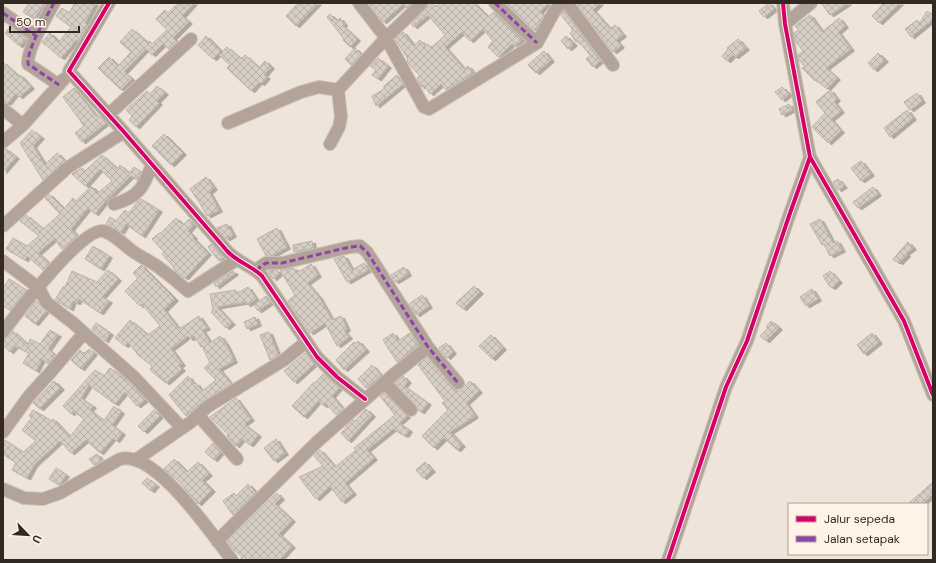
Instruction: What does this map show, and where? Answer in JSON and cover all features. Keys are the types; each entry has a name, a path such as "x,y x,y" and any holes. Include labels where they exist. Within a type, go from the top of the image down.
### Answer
{"street":[{"path":"54,3 36,36 28,59 28,64 59,85"},
{"path":"3,142 23,124 59,85 69,71 109,3"},
{"path":"359,3 386,38 424,107 429,109 537,43 554,12 561,3"},
{"path":"330,144 339,127 341,117 338,90 386,38 422,3"},
{"path":"495,3 537,43"},
{"path":"567,3 613,65"},
{"path":"783,3 785,24 810,157 904,321 933,394"},
{"path":"785,24 811,3"},
{"path":"3,13 36,36"},
{"path":"108,115 191,39"},
{"path":"69,71 152,164 214,237 236,260 257,271 268,283 306,342 324,364 365,399"},
{"path":"228,123 301,92 319,87 338,90"},
{"path":"3,109 23,124"},
{"path":"3,226 67,168 124,132"},
{"path":"668,560 726,387 747,341 810,157"},
{"path":"114,204 125,201 139,191 144,185 152,164"},
{"path":"3,332 8,316 38,288 59,262 82,242 101,231 111,235 158,267 188,291 236,260"},
{"path":"257,271 266,263 282,263 360,246 367,252 428,347 458,383"},
{"path":"3,261 38,288 46,302 134,377 182,428"},
{"path":"3,432 29,396 84,333"},
{"path":"137,459 182,428 217,401 284,360 306,342"},
{"path":"217,541 318,441 384,382 428,347"},
{"path":"384,382 411,410"},
{"path":"198,415 237,459"},
{"path":"3,489 24,498 43,499 60,493 120,459 127,457 137,459 155,471 178,492 232,560"}],"building":[{"path":"29,3 45,3 34,19 23,12"},
{"path":"75,3 95,3 85,23 87,25 78,41 76,40 61,58 42,42 50,33 59,42 71,27 56,16 62,8 69,13"},
{"path":"178,3 194,3 182,16 189,22 173,38 177,42 169,49 163,44 152,55 146,49 124,72 132,79 121,90 98,68 109,57 118,66 131,52 120,42 132,29 148,43 150,41 152,44 167,30 156,19 165,10 168,13"},
{"path":"298,3 318,3 296,26 286,16"},
{"path":"368,3 411,3 406,8 403,4 383,22"},
{"path":"432,3 436,7 441,3 474,3 488,17 494,12 522,40 515,46 512,44 498,57 488,47 493,41 483,29 470,41 462,32 445,47 465,70 468,66 473,72 446,90 441,84 430,94 424,85 421,87 417,78 420,76 408,63 408,59 395,39 403,32 414,46 420,40 425,46 428,44 431,48 445,35 428,15 414,27 411,24"},
{"path":"506,3 549,3 540,11 544,15 534,30"},
{"path":"576,3 600,3 593,10 610,29 615,25 623,35 616,40 621,46 613,52"},
{"path":"769,3 774,9 764,17 759,11"},
{"path":"821,3 848,3 830,15"},
{"path":"882,3 900,3 879,23 872,16 883,4"},
{"path":"564,11 600,61 593,67 586,59 590,55 578,41 576,42 570,33 573,30 561,15"},
{"path":"927,11 933,15 933,19 911,37 905,29 917,20 920,23"},
{"path":"330,14 337,21 340,18 344,24 343,26 357,39 350,47 343,40 344,39 327,17"},
{"path":"810,15 822,32 839,18 845,26 838,32 851,49 826,68 837,78 827,89 816,80 815,81 802,68 805,67 799,60 798,55 803,51 796,42 794,33 799,30 795,26"},
{"path":"10,27 27,39 19,46 5,33"},
{"path":"206,36 221,51 213,59 198,45"},
{"path":"566,36 574,44 568,49 561,41"},
{"path":"738,39 746,48 735,57 733,55 727,61 722,56 728,49 727,48"},
{"path":"227,47 241,59 245,55 259,68 265,61 271,67 264,75 267,77 261,84 259,82 251,91 227,68 230,65 219,55"},
{"path":"355,48 361,54 351,65 345,59"},
{"path":"544,51 551,60 536,73 528,65"},
{"path":"878,53 885,60 874,70 868,63"},
{"path":"378,58 388,66 378,79 372,75 376,70 370,66"},
{"path":"3,62 18,76 20,75 31,87 19,97 16,93 8,103 3,102"},
{"path":"397,75 403,84 376,106 372,96 384,89 384,86"},
{"path":"157,86 165,93 157,101 159,103 136,127 129,120 132,116 126,110 147,91 150,94"},
{"path":"782,87 789,94 782,100 775,92"},
{"path":"74,88 96,116 98,115 106,123 82,142 75,133 84,126 63,97"},
{"path":"830,90 837,99 834,102 841,111 831,119 841,131 828,143 812,127 825,113 816,102"},
{"path":"917,93 922,101 910,110 904,102"},
{"path":"789,104 792,110 782,115 779,109"},
{"path":"907,110 913,118 890,137 884,128"},
{"path":"32,130 41,137 33,146 45,165 57,153 65,161 43,180 20,143"},
{"path":"164,134 183,153 171,165 152,146"},
{"path":"3,149 6,149 16,157 3,172"},
{"path":"102,155 117,169 120,165 129,173 134,167 141,172 137,180 131,176 107,199 95,214 88,208 71,229 77,236 62,249 54,239 38,253 49,263 43,270 27,256 25,260 6,249 13,238 27,246 39,236 20,221 26,215 43,229 60,214 45,198 49,194 64,209 73,198 76,201 91,186 98,193 112,181 100,169 85,186 72,174 82,168 85,171"},
{"path":"861,161 871,174 861,181 851,168"},
{"path":"206,177 214,188 209,192 219,210 207,216 190,189"},
{"path":"838,179 844,186 838,190 833,182"},
{"path":"873,187 878,194 858,208 853,202"},
{"path":"141,199 159,210 142,236 126,224 121,232 106,224 110,217 116,221 125,210 129,213"},
{"path":"176,218 183,225 189,219 194,224 188,231 208,253 185,278 174,270 175,269 162,254 164,252 152,239 159,233 160,234"},
{"path":"820,219 833,243 837,241 842,250 830,256 824,244 822,245 810,224"},
{"path":"227,224 233,235 226,239 217,228"},
{"path":"277,228 287,247 271,256 266,256 257,239"},
{"path":"312,241 313,248 294,252 293,245"},
{"path":"908,242 913,248 906,253 907,255 899,263 897,261 896,262 893,259"},
{"path":"211,244 223,258 219,261 208,247"},
{"path":"93,246 109,256 101,269 85,259"},
{"path":"344,256 352,270 364,263 368,270 347,282 334,259"},
{"path":"311,264 318,275 307,283 319,297 332,320 341,316 347,329 344,331 349,337 337,346 325,323 310,333 288,301 295,295 280,270 294,268 297,273"},
{"path":"141,265 175,299 164,310 179,329 199,316 207,328 202,330 210,343 220,336 226,344 234,361 219,369 231,384 203,401 186,416 169,395 188,376 202,391 216,380 204,368 210,363 202,346 201,347 194,336 190,339 188,336 171,349 182,364 179,366 182,369 166,383 150,370 152,366 138,355 128,342 125,346 115,338 130,320 148,335 160,326 142,304 140,306 125,291 138,278 133,273"},
{"path":"404,267 408,274 395,282 391,275"},
{"path":"108,270 118,279 102,297 109,301 100,313 79,299 77,303 73,301 70,309 55,300 63,287 65,287 72,271 97,282"},
{"path":"277,270 279,274 273,279 268,271"},
{"path":"233,271 235,273 216,287 214,283"},
{"path":"830,271 839,281 832,288 823,276"},
{"path":"9,279 26,290 10,310 3,306 3,288"},
{"path":"474,286 480,292 463,309 456,303"},
{"path":"248,287 256,299 247,305 245,302 217,307 232,323 226,328 211,312 213,310 210,294 236,290 236,294"},
{"path":"812,289 818,299 806,306 800,297"},
{"path":"422,295 429,306 416,315 409,304"},
{"path":"266,296 271,302 258,311 254,305"},
{"path":"36,301 46,311 35,324 25,316"},
{"path":"255,317 258,324 247,329 244,322"},
{"path":"771,321 779,328 766,341 760,336 768,328 766,327"},
{"path":"96,323 110,333 105,341 92,329"},
{"path":"50,330 58,335 48,349 55,355 48,364 42,359 36,371 23,363 29,353 15,346 10,352 3,345 3,339 9,337 13,331 28,345 30,339 40,344"},
{"path":"269,332 278,355 270,360 260,335"},
{"path":"393,333 398,341 410,333 418,345 397,362 383,340"},
{"path":"872,333 879,342 864,354 857,345"},
{"path":"491,335 503,348 492,359 479,346"},
{"path":"358,341 366,350 344,370 336,360 354,342 355,344"},
{"path":"446,343 453,352 447,358 439,348"},
{"path":"89,349 94,353 81,369 71,360 80,350 84,354"},
{"path":"305,353 314,364 294,382 284,371"},
{"path":"427,357 457,393 470,381 479,391 466,403 475,416 450,432 462,445 457,450 444,438 434,448 422,436 448,410 442,403 445,401 418,365"},
{"path":"372,365 381,375 366,388 358,379"},
{"path":"110,368 129,382 145,400 137,406 125,392 115,404 89,385 81,398 93,406 90,410 104,421 114,406 121,412 112,425 122,433 116,441 113,438 100,453 86,440 71,453 60,441 34,465 27,478 12,470 16,463 3,454 3,439 23,452 36,441 22,430 32,417 29,416 33,410 52,421 53,419 70,437 84,419 73,411 71,414 63,406 95,370 104,376"},
{"path":"323,374 339,388 332,396 343,409 336,415 326,403 324,406 318,401 304,417 292,406"},
{"path":"403,376 408,381 404,386 428,403 421,412 395,383"},
{"path":"54,381 61,388 40,409 33,403"},
{"path":"384,393 407,416 399,423 409,430 406,435 403,435 393,429 367,450 374,458 345,483 353,493 342,502 330,486 316,499 299,477 323,466 314,456 320,450 335,467 356,450 354,448 395,415 380,396"},
{"path":"236,398 251,419 244,424 258,435 250,445 242,439 236,446 227,436 228,434 210,417"},
{"path":"366,409 372,415 348,441 341,433 347,427 346,426 353,420 355,421"},
{"path":"154,410 160,416 144,432 138,426"},
{"path":"276,439 285,453 274,461 264,448"},
{"path":"213,443 221,452 214,460 205,452"},
{"path":"97,454 102,461 94,465 89,459"},
{"path":"174,459 187,472 198,462 209,474 202,480 212,490 198,504 175,477 174,478 164,469"},
{"path":"425,462 432,470 423,478 416,470"},
{"path":"56,468 66,475 59,485 49,479"},
{"path":"147,478 156,485 151,491 142,483"},
{"path":"933,482 933,494 923,503 909,503"},
{"path":"248,484 256,492 233,515 223,501 234,493 236,496"},
{"path":"277,493 281,498 275,504 292,520 279,534 292,546 279,560 240,560 242,557 227,541"}],"marked path":[{"path":"54,3 34,42 28,64 59,85"},
{"path":"495,3 537,43"},
{"path":"3,13 36,36"},
{"path":"257,271 266,263 282,263 360,246 367,252 428,347 458,383"}],"cycle path":[{"path":"109,3 69,71 228,252 262,276 317,357 337,377 365,399"},
{"path":"783,3 785,24 810,157 904,321 933,395"},
{"path":"668,560 726,387 747,341 810,157"}]}
